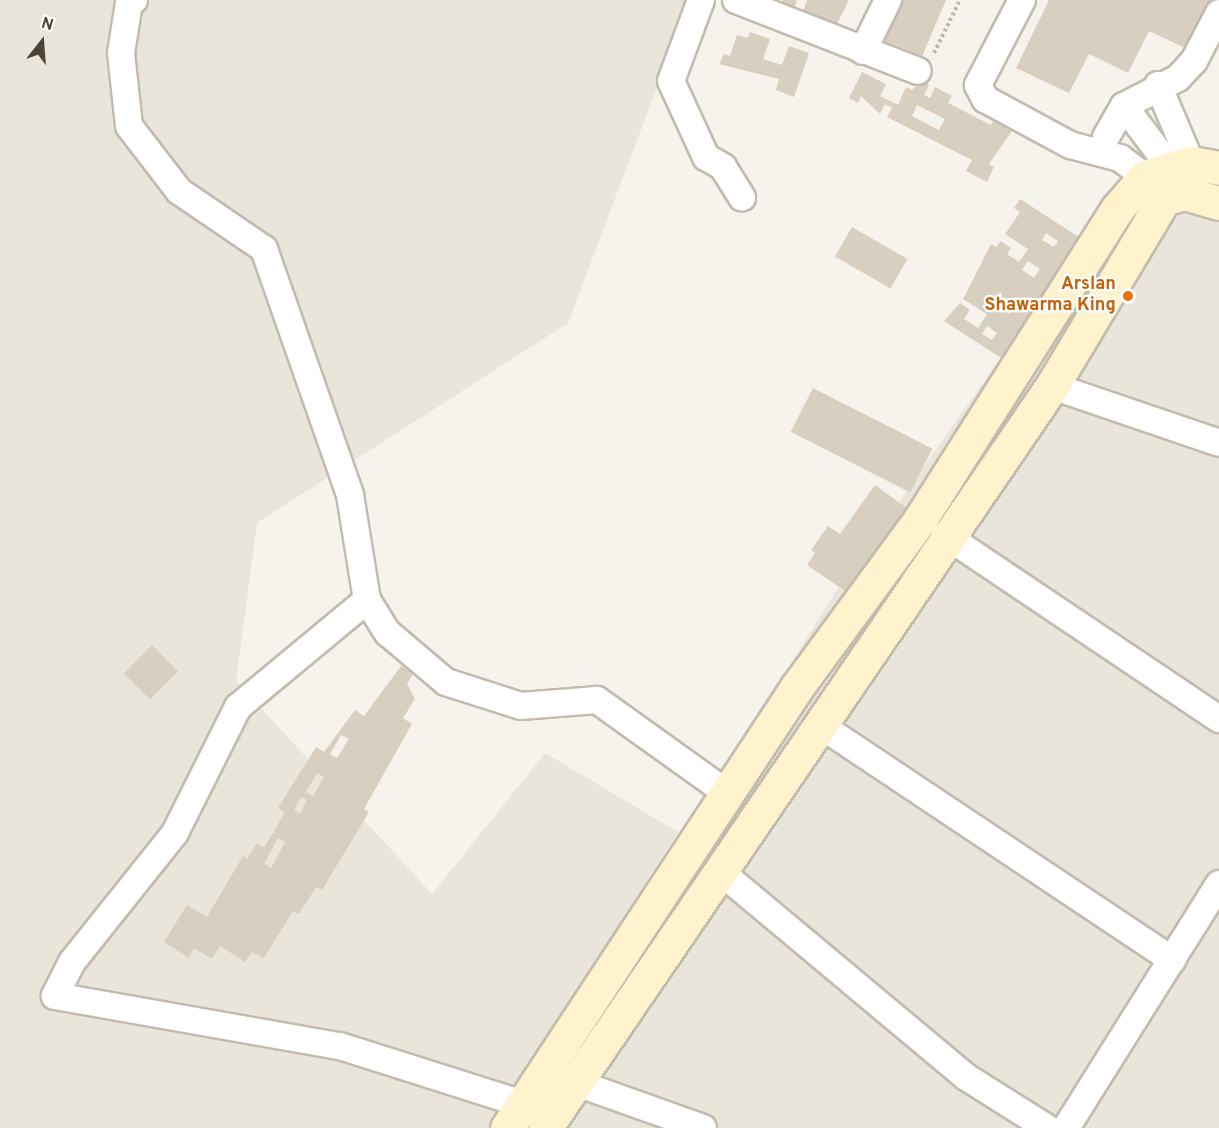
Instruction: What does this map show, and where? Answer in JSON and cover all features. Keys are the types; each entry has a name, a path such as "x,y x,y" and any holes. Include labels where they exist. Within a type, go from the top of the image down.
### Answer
{"street":[{"path":"135,0 129,3 121,53 129,126 179,190 264,249 350,495 367,600 388,633 446,682 521,706 597,700 727,793"},
{"path":"702,0 670,81 706,157 723,167 742,198"},
{"path":"736,0 863,51 918,70"},
{"path":"863,51 888,0"},
{"path":"1022,0 978,85 985,99 1071,145 1120,158 1181,169"},
{"path":"1106,137 1124,106 1158,85 1178,78 1194,61 1219,13"},
{"path":"1158,85 1181,169"},
{"path":"1124,106 1181,169"},
{"path":"367,600 238,707 175,833 72,962 55,996 340,1046 515,1116 727,793 921,518 1117,209 1181,169"},
{"path":"545,1128 574,1082 823,727 945,535 1052,386 1164,199 1184,193 1218,198"},
{"path":"1052,386 1219,443"},
{"path":"945,535 1219,719"},
{"path":"862,599 890,621"},
{"path":"823,727 1172,960"},
{"path":"721,872 966,1077 1047,1128"},
{"path":"1066,1128 1219,884"},
{"path":"581,1016 610,1031"},
{"path":"574,1082 703,1128"}],"path":[{"path":"918,70 928,65 960,0"}],"shaded area":[{"path":"0,0 690,0 568,323 257,523 236,681 432,894 545,753 678,832 489,1128 0,1128"},
{"path":"1134,168 1219,197 1219,1128 500,1128 835,593"}],"building":[{"path":"783,0 797,0 794,9 781,4"},
{"path":"807,0 849,0 836,26 802,15"},
{"path":"899,0 946,0 918,66 903,58 907,50 893,44 889,52 877,46"},
{"path":"1049,0 1219,0 1194,52 1149,31 1128,73 1089,54 1069,93 1016,68"},
{"path":"750,32 770,39 763,59 782,65 789,46 809,53 794,97 776,90 779,79 719,64 724,54 730,56 737,35 748,38"},
{"path":"862,72 886,84 880,96 898,105 906,87 912,90 923,81 929,85 924,95 930,98 935,87 952,96 948,103 991,125 994,118 1014,128 989,164 994,167 987,182 966,171 972,160 887,117 892,108 885,104 880,114 861,96 858,103 849,98","holes":["917,105 945,119 939,130 912,116"]},
{"path":"1020,199 1082,239 1001,358 944,321 960,303 970,310 964,319 978,328 987,314 963,299 991,244 996,247 1001,241 1011,248 1007,254 1019,262 1028,249 1005,234 1020,212 1014,208","holes":["1046,233 1058,241 1054,247 1042,240","1028,261 1040,269 1034,278 1022,270","1004,297 1016,305 1009,314 998,306","987,326 997,333 992,340 982,334"]},
{"path":"852,227 907,259 890,288 835,256"},
{"path":"813,388 932,449 910,492 791,432"},
{"path":"875,485 908,509 848,593 807,565 815,553 811,550 828,526 840,534"},
{"path":"152,645 178,671 150,699 124,673"},
{"path":"401,666 413,674 407,684 415,699 403,718 412,724 364,809 369,812 322,890 316,887 299,914 293,911 264,958 252,952 245,962 220,946 212,959 194,948 189,958 164,942 187,905 207,917 243,856 247,859 257,843 264,848 285,812 278,808 316,747 324,752 355,710 364,716","holes":["341,735 349,739 337,758 330,754","317,773 324,777 313,796 306,792","301,797 307,800 300,814 294,810","278,838 285,842 271,868 264,864"]}],"place":[{"name":"Arslan Shawarma King","path":"1128,296"}]}
